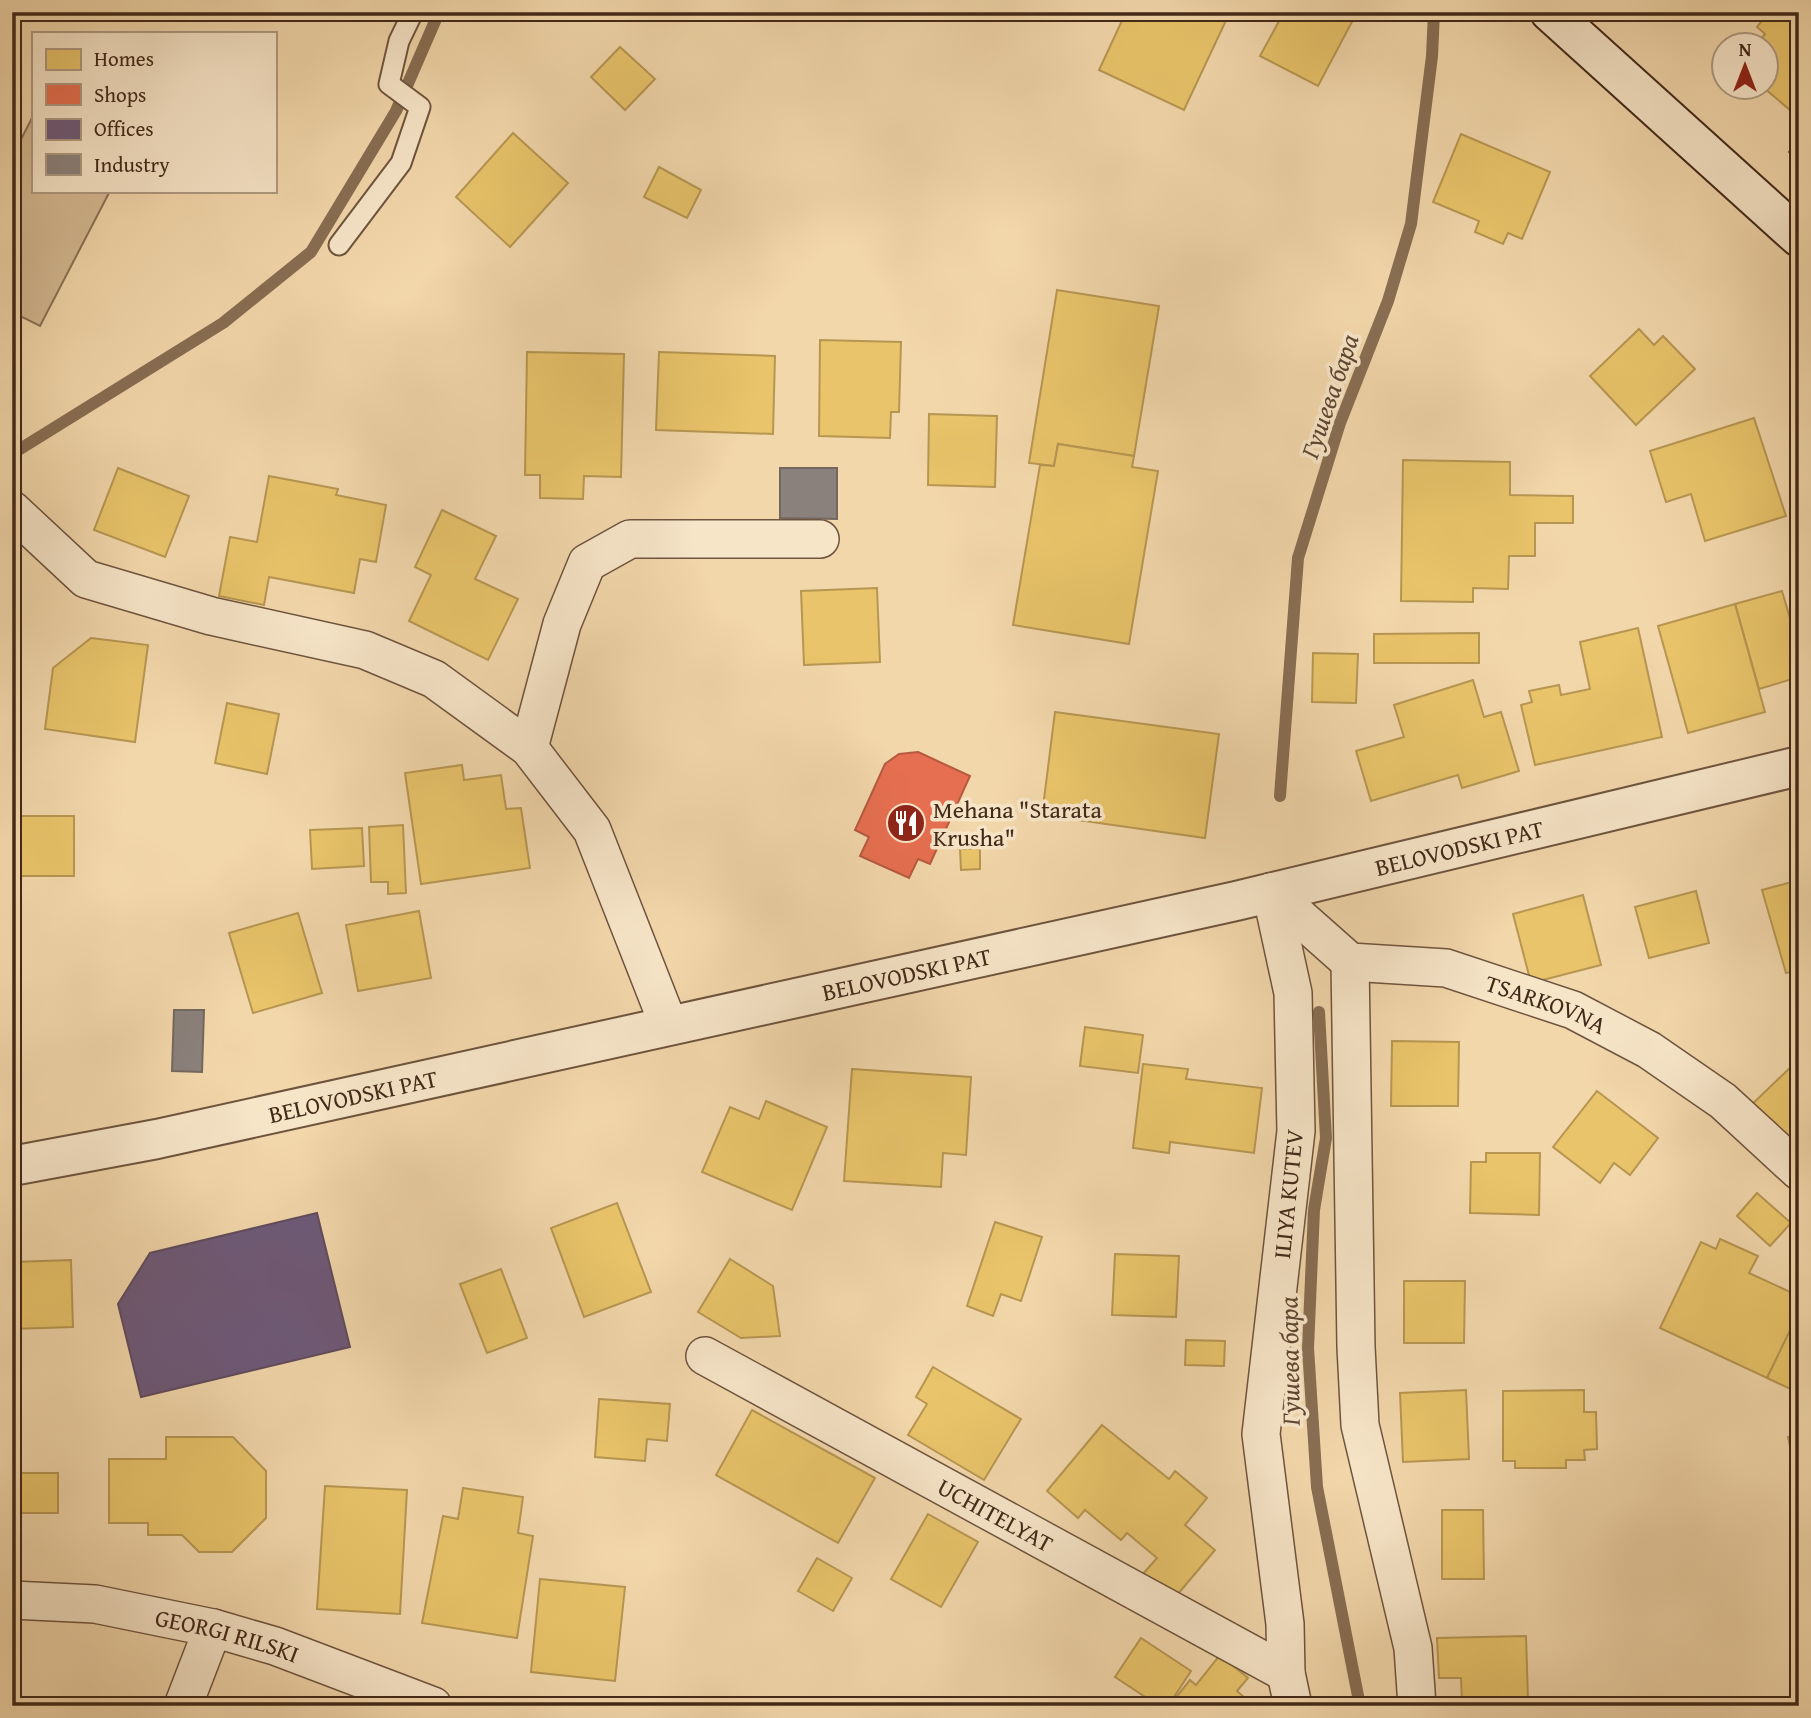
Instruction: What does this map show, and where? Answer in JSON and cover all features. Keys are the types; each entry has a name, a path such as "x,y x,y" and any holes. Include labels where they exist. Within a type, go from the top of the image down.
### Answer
{"street":[{"path":"1550,12 1799,237"},
{"path":"12,510 86,579 211,616 365,650 433,679 528,748 592,830 669,1026"},
{"path":"528,748 562,624 587,563 630,540 820,539"},
{"name":"BELOVODSKI PAT","path":"12,1167 170,1136 1271,892 1799,766"},
{"path":"1271,892 1350,962 1356,1347 1360,1425 1413,1648 1418,1706"},
{"name":"ILIYA KUTEV","path":"1271,892 1293,993 1296,1130 1261,1434 1285,1624 1290,1690"},
{"name":"TSARKOVNA","path":"1350,962 1446,968 1573,1010 1649,1050 1723,1101 1799,1171"},
{"name":"UCHITELYAT","path":"705,1356 1290,1690"},
{"name":"GEORGI RILSKI","path":"12,1600 95,1604 213,1629 275,1646 433,1706"},
{"path":"183,1706 213,1629"}],"lane":[{"path":"339,245 401,163 420,107 389,83 399,41 413,12"}],"shaded area":[{"path":"32,118 32,192 109,192 40,326 12,312 12,157"}],"building: Homes":[{"path":"1045,12 1066,12 1063,20"},
{"path":"1126,12 1230,12 1184,110 1099,70"},
{"path":"1284,12 1339,12 1353,20 1318,86 1260,56"},
{"path":"1769,12 1792,12 1799,18 1799,100 1790,110 1780,102 1780,32 1763,32 1757,27"},
{"path":"620,47 655,79 625,110 591,77"},
{"path":"513,133 568,183 510,247 456,197"},
{"path":"1461,134 1550,172 1522,239 1508,233 1503,244 1475,232 1479,221 1433,202"},
{"path":"659,167 701,190 687,218 644,197"},
{"path":"1057,290 1159,306 1134,456 1058,444 1054,466 1029,463"},
{"path":"1639,329 1654,345 1663,336 1695,369 1636,425 1590,376"},
{"path":"820,340 901,342 899,412 891,412 890,438 819,436"},
{"path":"527,352 624,354 621,477 584,476 583,499 540,498 540,475 525,475"},
{"path":"659,352 775,356 773,434 656,430"},
{"path":"929,414 997,416 995,487 928,485"},
{"path":"1754,418 1786,516 1705,541 1691,494 1666,502 1650,451"},
{"path":"1058,444 1134,456 1132,467 1158,471 1129,644 1013,625 1040,465 1054,466"},
{"path":"1403,460 1510,462 1510,495 1573,496 1573,523 1535,523 1535,556 1509,556 1508,589 1473,588 1473,602 1401,601"},
{"path":"118,468 189,496 165,557 94,530"},
{"path":"269,476 338,489 336,495 386,505 376,562 360,559 354,593 269,577 264,605 219,596 230,537 257,542"},
{"path":"442,510 496,536 475,579 518,599 488,660 409,621 431,575 415,567"},
{"path":"877,588 880,662 804,665 801,591"},
{"path":"1782,591 1799,649 1799,677 1759,689 1735,604"},
{"path":"1735,604 1765,712 1688,733 1658,626"},
{"path":"1638,628 1662,737 1535,765 1521,705 1532,702 1529,691 1559,685 1561,695 1590,689 1580,642"},
{"path":"1479,633 1479,663 1374,663 1374,634"},
{"path":"91,638 148,645 135,742 45,729 53,668"},
{"path":"1313,653 1358,654 1356,703 1312,702"},
{"path":"1473,680 1484,717 1501,712 1519,771 1462,788 1458,775 1371,801 1356,751 1404,737 1394,705"},
{"path":"227,703 279,714 267,774 215,763"},
{"path":"1055,712 1219,734 1205,838 1042,815"},
{"path":"462,765 464,780 501,775 506,809 521,808 530,868 421,884 405,773"},
{"path":"17,816 74,816 74,876 17,876"},
{"path":"403,825 406,893 388,894 388,882 371,882 369,827"},
{"path":"362,828 364,866 312,869 310,830"},
{"path":"980,848 980,869 961,870 960,849"},
{"path":"1799,880 1799,970 1786,973 1762,890"},
{"path":"1696,891 1709,943 1649,958 1635,907"},
{"path":"1583,895 1601,965 1531,983 1513,914"},
{"path":"419,911 431,978 358,991 346,925"},
{"path":"298,913 322,993 253,1013 229,933"},
{"path":"1085,1027 1143,1035 1138,1073 1080,1066"},
{"path":"1392,1041 1459,1042 1458,1106 1391,1106"},
{"path":"1796,1062 1799,1066 1799,1160 1745,1111"},
{"path":"1143,1064 1188,1069 1186,1079 1262,1088 1254,1153 1170,1142 1169,1153 1133,1148"},
{"path":"852,1069 971,1077 966,1155 943,1153 941,1187 844,1181"},
{"path":"1597,1091 1658,1138 1630,1175 1614,1163 1600,1183 1553,1147"},
{"path":"766,1101 827,1127 792,1210 702,1172 730,1107 759,1119"},
{"path":"1486,1153 1540,1153 1539,1215 1470,1213 1471,1162 1486,1162"},
{"path":"1757,1193 1791,1223 1770,1246 1737,1216"},
{"path":"617,1203 651,1292 584,1317 551,1228"},
{"path":"995,1222 1042,1237 1021,1301 1001,1294 993,1316 967,1306"},
{"path":"1720,1239 1758,1256 1749,1273 1799,1296 1799,1312 1767,1378 1660,1328 1701,1242 1716,1249"},
{"path":"1115,1254 1179,1256 1176,1317 1112,1315"},
{"path":"730,1259 773,1286 780,1336 741,1338 698,1312"},
{"path":"71,1260 73,1327 12,1329 12,1262"},
{"path":"501,1269 527,1338 487,1353 460,1284"},
{"path":"1404,1281 1465,1281 1464,1343 1404,1343"},
{"path":"1799,1312 1799,1393 1767,1378"},
{"path":"1186,1340 1225,1341 1224,1366 1185,1365"},
{"path":"933,1367 1021,1419 984,1480 908,1435 927,1404 916,1397"},
{"path":"1466,1390 1469,1459 1403,1462 1400,1393"},
{"path":"1584,1390 1584,1412 1596,1412 1597,1449 1584,1450 1585,1460 1566,1460 1566,1468 1515,1468 1515,1461 1503,1461 1503,1391"},
{"path":"599,1399 670,1404 667,1441 647,1439 645,1461 595,1457"},
{"path":"752,1410 875,1478 838,1543 716,1475"},
{"path":"1102,1425 1169,1479 1175,1471 1207,1498 1185,1525 1215,1550 1172,1601 1141,1576 1157,1558 1127,1533 1121,1540 1085,1510 1078,1518 1047,1491"},
{"path":"1799,1435 1799,1490 1788,1437"},
{"path":"166,1437 233,1437 266,1471 266,1518 232,1552 199,1552 182,1535 148,1535 148,1523 109,1523 109,1459 166,1459"},
{"path":"12,1473 58,1473 58,1513 12,1513"},
{"path":"325,1486 407,1490 400,1614 317,1609"},
{"path":"463,1488 523,1497 518,1533 533,1536 517,1638 422,1623 443,1516 458,1519"},
{"path":"1442,1510 1483,1510 1484,1579 1442,1579"},
{"path":"928,1514 978,1542 941,1607 891,1579"},
{"path":"817,1558 852,1578 833,1611 798,1591"},
{"path":"540,1579 625,1587 615,1681 531,1672"},
{"path":"1526,1636 1528,1700 1462,1702 1461,1678 1439,1678 1437,1638"},
{"path":"1141,1638 1191,1671 1168,1706 1159,1706 1115,1677"},
{"path":"1220,1655 1248,1678 1237,1691 1254,1706 1169,1706 1190,1680 1196,1685"},
{"path":"753,1698 769,1706 750,1706"},
{"path":"774,1700 789,1706 771,1706"}],"building: Shops":[{"path":"918,752 970,776 930,864 918,859 909,878 860,856 869,837 855,830 885,764 899,754"}],"building: Offices":[{"path":"317,1213 350,1347 141,1397 118,1304 150,1253"}],"building: Industry":[{"path":"1799,141 1799,161 1789,152"},
{"path":"780,468 837,468 837,519 780,518"},
{"path":"174,1010 204,1010 202,1072 172,1071"}],"waterway":[{"path":"12,454 223,323 311,252 396,111 439,12"},
{"name":"Гушева бара","path":"1280,796 1298,558 1340,423 1388,301 1411,224 1432,56 1434,12"},
{"name":"Гушева бара","path":"1319,1012 1326,1138 1314,1210 1308,1348 1317,1487 1360,1706"}],"place":[{"name":"Mehana \"Starata Krusha\"","path":"906,823"}]}
